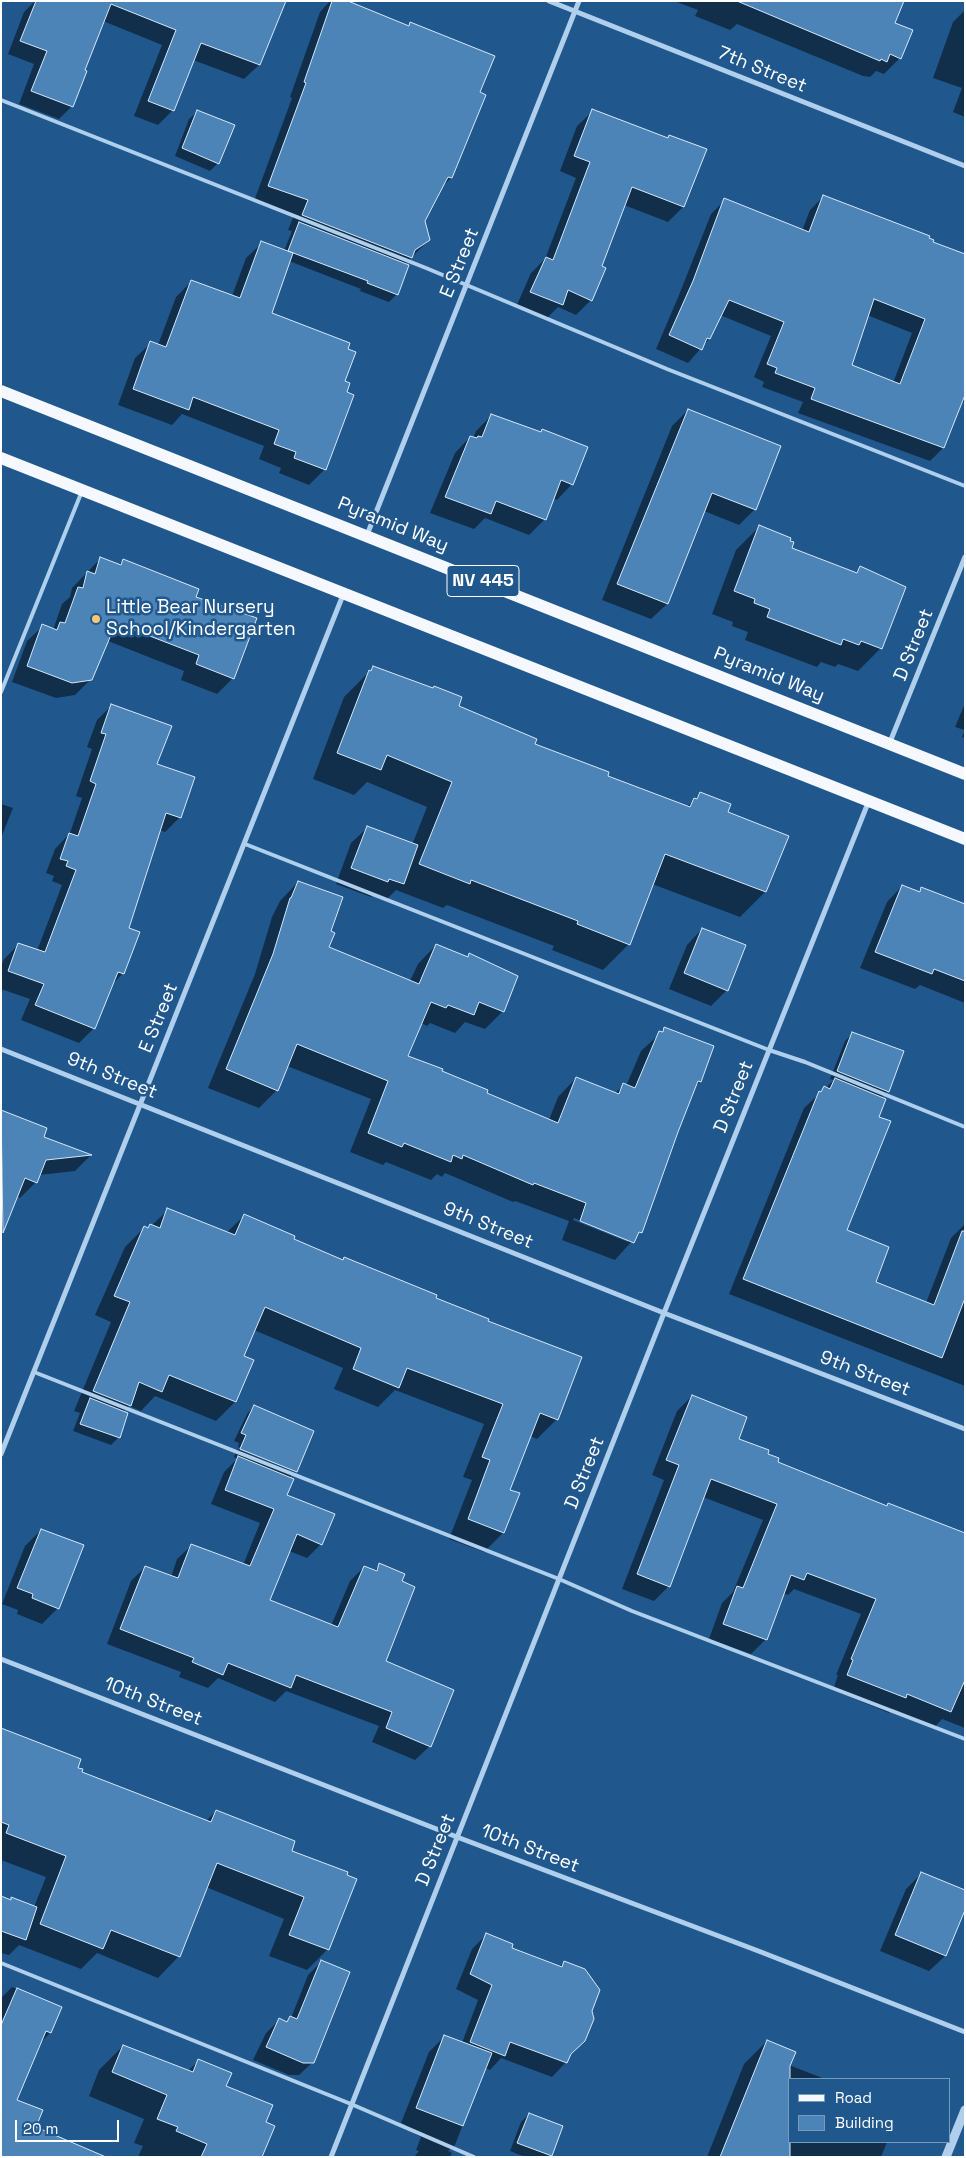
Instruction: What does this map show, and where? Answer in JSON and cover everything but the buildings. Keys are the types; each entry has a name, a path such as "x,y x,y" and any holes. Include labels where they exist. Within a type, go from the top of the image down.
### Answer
{"main road":[{"name":"Pyramid Way","path":"1,391 965,774"},
{"path":"1,458 965,839"}],"street":[{"name":"7th Street","path":"549,1 965,166"},
{"name":"E Street","path":"367,535 579,1"},
{"name":"D Street","path":"889,744 965,557"},
{"name":"E Street","path":"1,1454 343,594"},
{"name":"D Street","path":"330,2157 869,801"},
{"name":"9th Street","path":"1,1049 664,1313 965,1429"},
{"name":"10th Street","path":"1,1659 457,1838 761,1952 965,2032"},
{"path":"946,2157 965,2110"}],"lane":[{"path":"1,100 467,285 667,369 965,486"},
{"path":"1,692 83,489"},
{"path":"244,844 769,1050 805,1062 965,1127"},
{"path":"34,1372 559,1579 632,1611 965,1739"},
{"path":"1,1963 351,2104 474,2157"}],"place":[{"name":"Little Bear Nursery School/Kindergarten","path":"96,619"}]}
